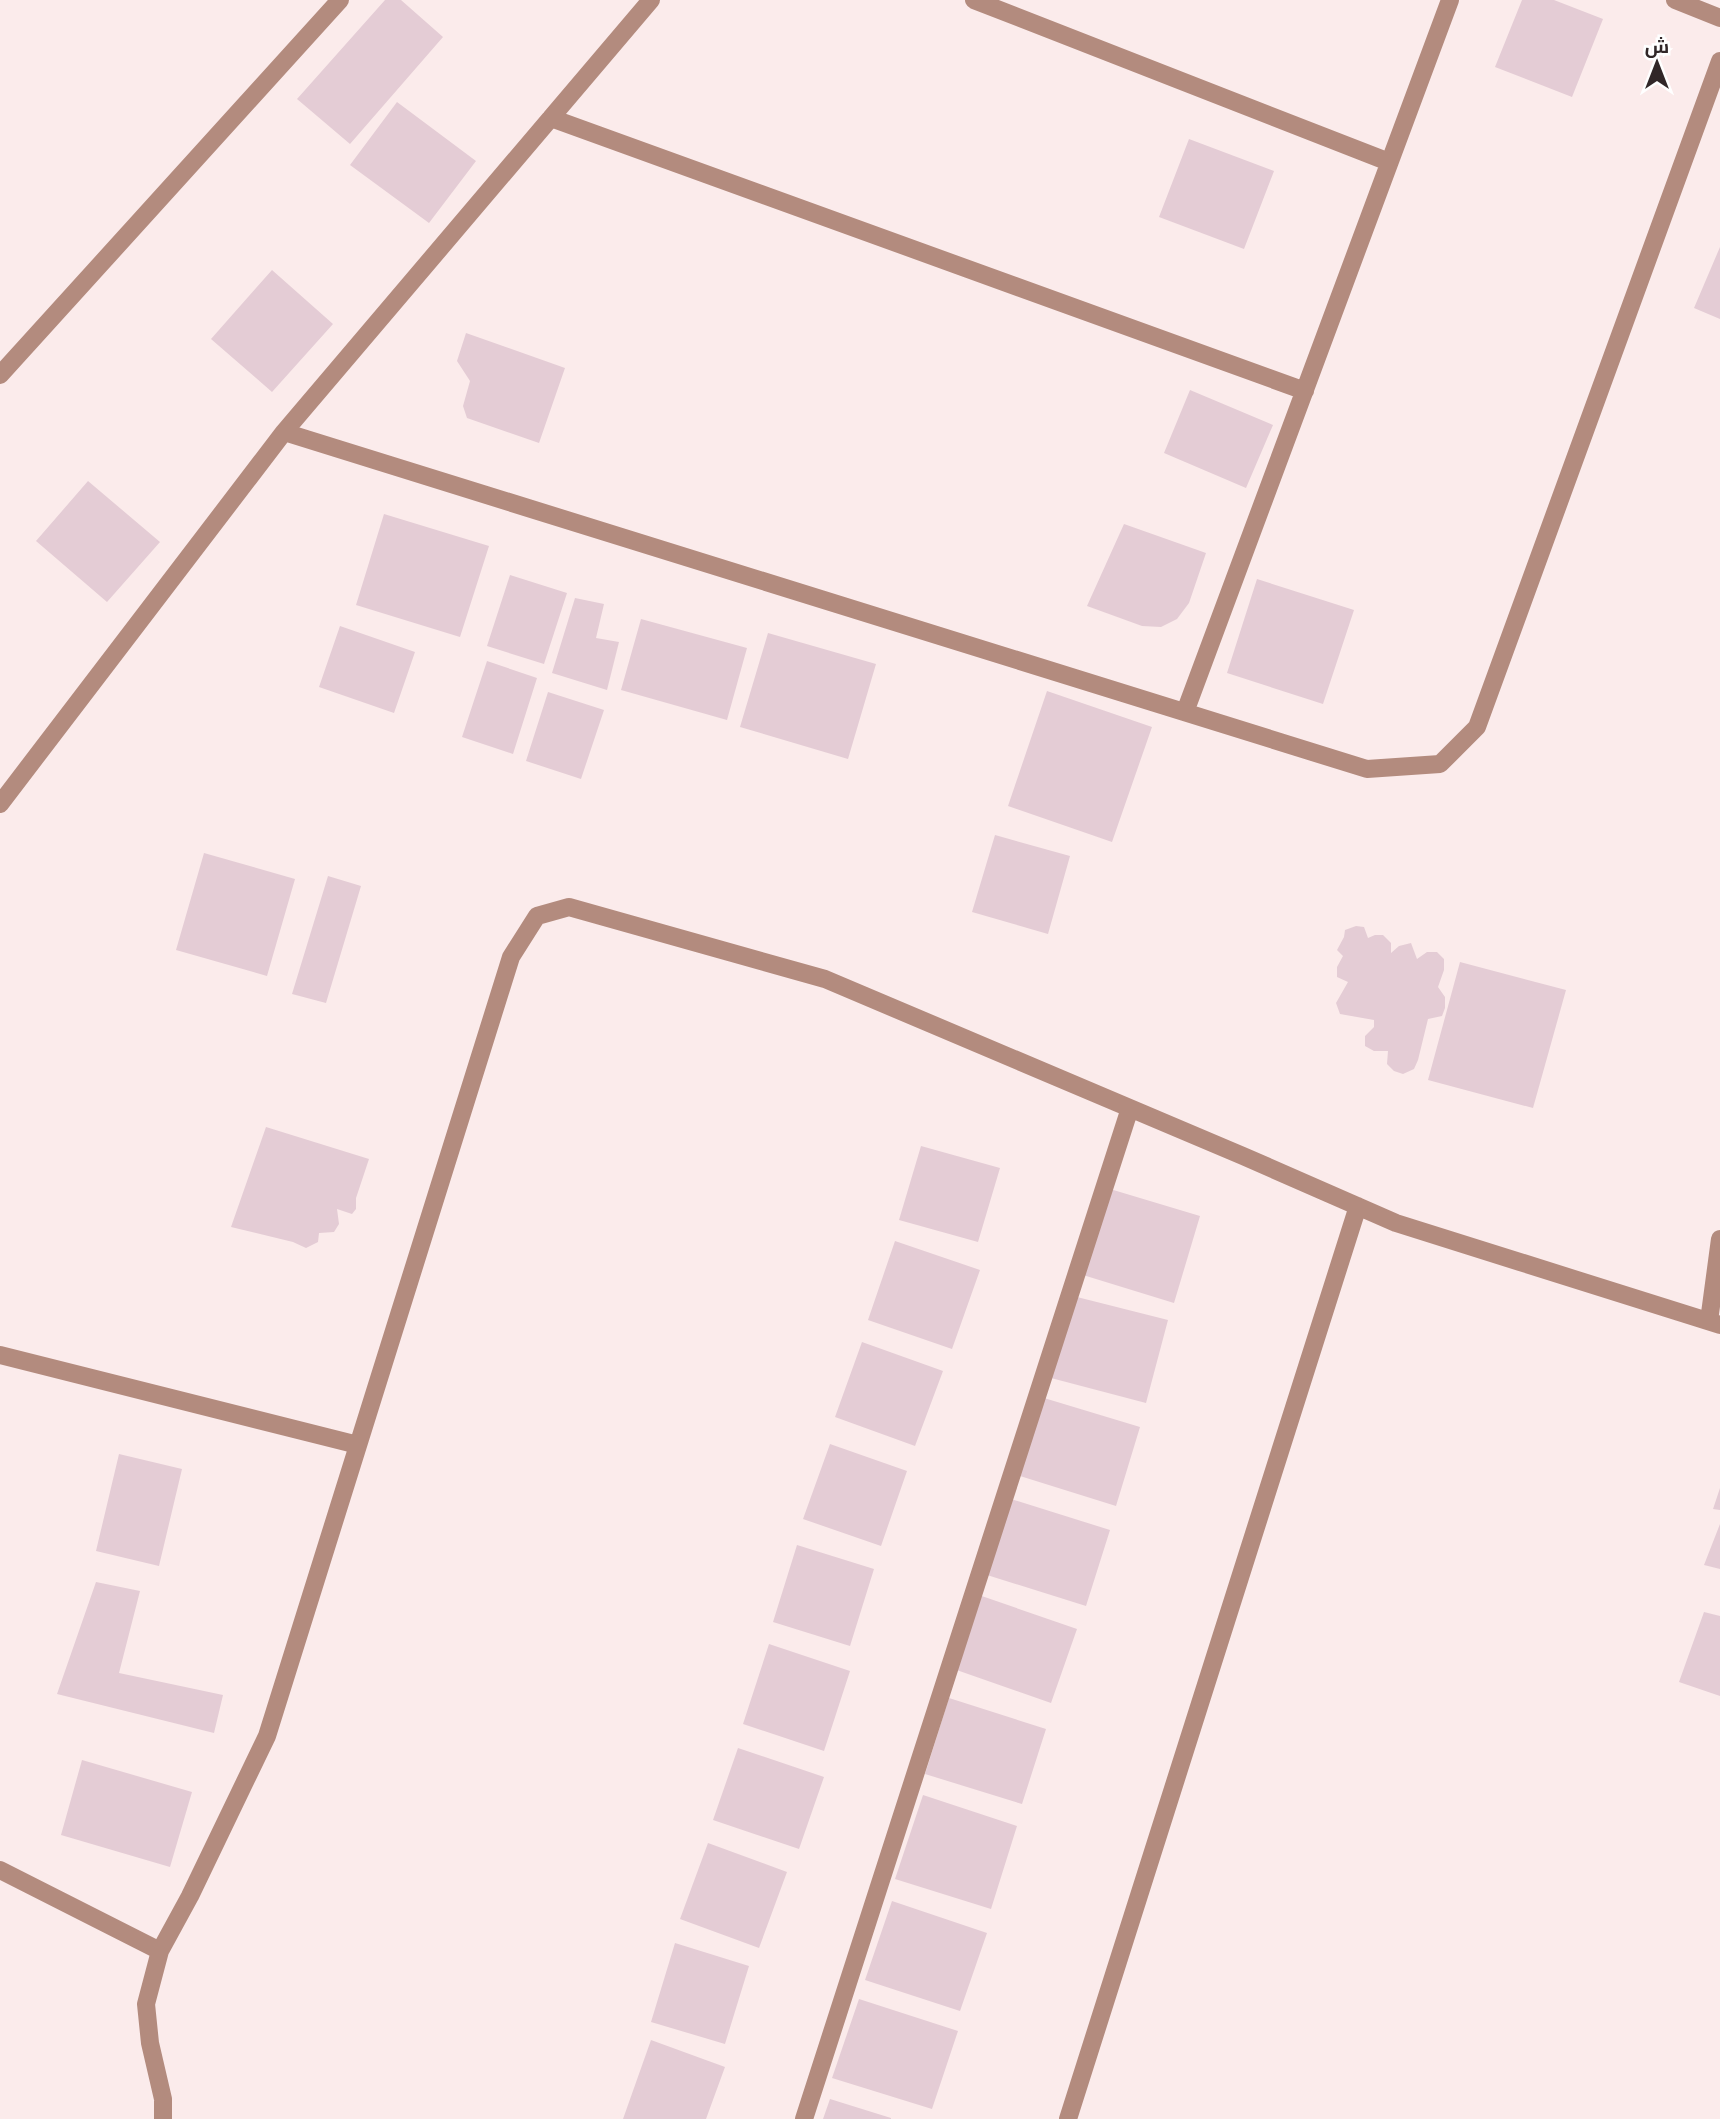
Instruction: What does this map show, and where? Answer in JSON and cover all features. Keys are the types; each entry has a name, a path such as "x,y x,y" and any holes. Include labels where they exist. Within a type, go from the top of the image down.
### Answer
{"street":[{"path":"0,375 340,0"},
{"path":"0,804 284,432 651,0"},
{"path":"974,0 1390,162"},
{"path":"1185,712 1450,0"},
{"path":"1675,0 1720,18"},
{"path":"284,432 1367,769 1440,764 1477,727 1720,61"},
{"path":"551,118 1305,391"},
{"path":"163,2119 163,2099 150,2043 145,2004 160,1951 190,1896 267,1736 511,957 537,916 569,907 825,979 1396,1223 1714,1323 1720,1239"},
{"path":"804,2119 1130,1108"},
{"path":"1068,2119 1358,1206"},
{"path":"0,1355 358,1445"},
{"path":"0,1870 160,1951"}],"building":[{"path":"385,0 401,0 443,37 350,144 297,99"},
{"path":"1522,0 1554,0 1603,19 1572,97 1495,67"},
{"path":"397,102 476,161 429,223 350,165"},
{"path":"1189,139 1274,171 1244,249 1159,217"},
{"path":"1720,247 1720,319 1694,308"},
{"path":"272,270 333,324 272,392 211,339"},
{"path":"466,333 565,368 539,443 467,418 463,406 470,381 457,361"},
{"path":"1190,390 1273,425 1246,488 1164,453"},
{"path":"88,481 160,542 107,602 36,541"},
{"path":"384,514 489,546 460,637 356,605"},
{"path":"1124,524 1206,553 1189,603 1177,619 1161,627 1142,626 1087,606"},
{"path":"510,575 567,593 544,664 487,646"},
{"path":"1257,579 1354,610 1323,704 1227,673"},
{"path":"575,598 604,604 596,638 619,642 607,690 552,673"},
{"path":"641,619 747,648 727,720 621,690"},
{"path":"340,626 415,652 394,713 319,687"},
{"path":"768,633 876,664 848,759 740,727"},
{"path":"487,661 537,678 513,754 462,737"},
{"path":"1047,691 1152,727 1112,842 1008,806"},
{"path":"548,692 604,710 581,779 526,761"},
{"path":"995,835 1070,856 1048,934 972,912"},
{"path":"204,853 295,879 267,976 176,950"},
{"path":"328,876 361,886 326,1003 292,994"},
{"path":"1356,926 1364,927 1368,938 1383,935 1391,943 1391,953 1399,946 1411,943 1417,959 1427,952 1437,952 1444,959 1444,970 1438,987 1445,997 1445,1008 1442,1016 1428,1019 1414,1069 1403,1074 1394,1071 1387,1064 1388,1051 1374,1051 1365,1046 1365,1036 1374,1027 1374,1020 1340,1014 1336,1003 1348,982 1337,977 1337,967 1343,956 1337,950 1345,930"},
{"path":"1460,962 1566,990 1533,1108 1428,1080"},
{"path":"266,1127 369,1159 356,1198 356,1209 352,1214 337,1209 339,1224 334,1232 319,1233 318,1242 306,1248 293,1242 231,1227"},
{"path":"921,1146 1000,1168 978,1242 899,1220"},
{"path":"1110,1189 1200,1216 1174,1303 1083,1275"},
{"path":"895,1241 980,1270 952,1349 868,1320"},
{"path":"1073,1296 1168,1320 1146,1403 1051,1378"},
{"path":"862,1342 943,1371 915,1446 835,1417"},
{"path":"1044,1398 1140,1427 1116,1506 1020,1476"},
{"path":"830,1444 907,1471 881,1546 803,1519"},
{"path":"119,1454 182,1469 159,1566 96,1551"},
{"path":"1720,1488 1720,1510 1713,1509"},
{"path":"1011,1499 1110,1530 1086,1606 987,1575"},
{"path":"1720,1524 1720,1569 1704,1565"},
{"path":"797,1545 874,1569 850,1646 773,1622"},
{"path":"96,1582 140,1591 119,1673 223,1695 214,1733 57,1694"},
{"path":"973,1593 1077,1629 1051,1703 948,1667"},
{"path":"1704,1612 1720,1616 1720,1696 1679,1682"},
{"path":"769,1644 850,1671 824,1751 743,1724"},
{"path":"949,1698 1046,1729 1022,1804 925,1774"},
{"path":"738,1748 824,1777 799,1849 713,1820"},
{"path":"82,1760 192,1792 170,1867 61,1835"},
{"path":"923,1795 1017,1826 991,1909 895,1879"},
{"path":"708,1843 787,1872 759,1948 680,1919"},
{"path":"892,1901 987,1933 960,2011 865,1980"},
{"path":"675,1943 749,1966 725,2044 651,2022"},
{"path":"859,1999 958,2031 932,2109 832,2078"},
{"path":"651,2040 725,2067 706,2119 623,2119"},
{"path":"830,2099 891,2118 891,2119 823,2119"}]}
